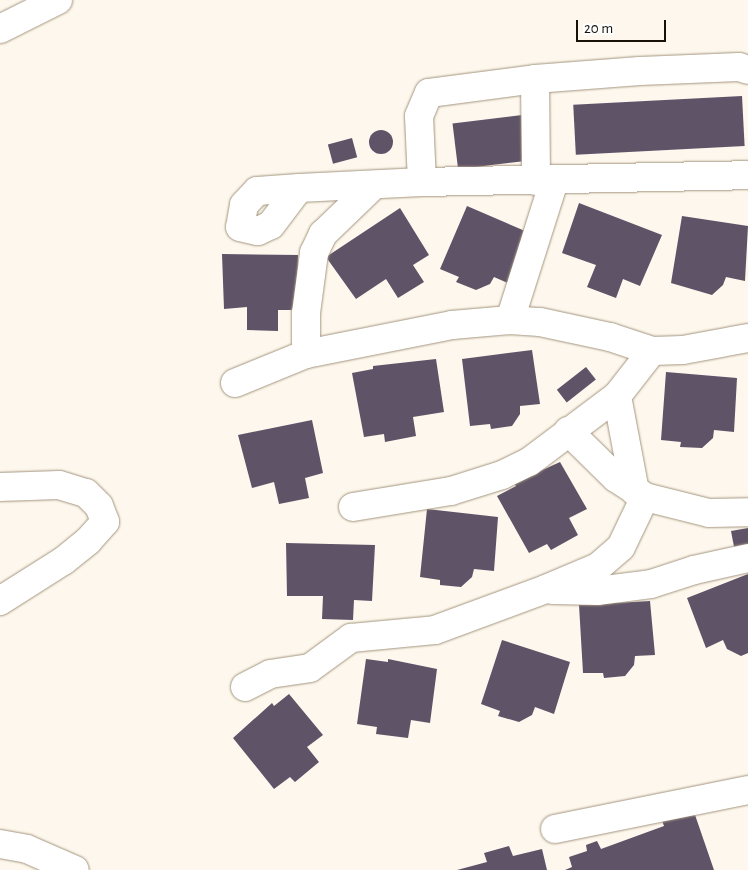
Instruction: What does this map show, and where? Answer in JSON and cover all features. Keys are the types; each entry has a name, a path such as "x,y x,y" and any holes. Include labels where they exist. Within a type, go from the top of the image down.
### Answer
{"street":[{"path":"0,30 58,0"},
{"path":"422,182 419,116 429,93 535,79 640,71 739,67 748,70"},
{"path":"510,320 545,181 535,79"},
{"path":"299,188 422,182 545,181 748,175"},
{"path":"306,354 306,313 314,254 323,234 374,184"},
{"path":"235,383 306,354 452,325 510,320 567,326 652,351 683,350 748,338"},
{"path":"353,507 451,491 502,475 529,462 617,396 652,351"},
{"path":"246,687 270,674 310,668 352,638 435,630 546,589 598,566 612,555 635,523 640,494 617,396"},
{"path":"568,431 616,478 640,494 709,514 748,512"},
{"path":"0,487 59,484 86,493 99,506 105,522 76,551 0,601"},
{"path":"546,589 597,591 652,584 694,570 748,558"},
{"path":"555,829 748,790"},
{"path":"0,844 27,849 75,870"}],"building":[{"path":"742,96 745,146 576,155 573,105"},
{"path":"522,115 528,161 458,169 453,124"},
{"path":"381,130 390,133 393,142 390,151 381,154 372,151 369,142 372,133"},
{"path":"352,138 357,157 333,164 328,144"},
{"path":"579,203 662,235 640,286 623,279 616,298 587,287 596,265 562,253"},
{"path":"467,206 532,234 512,285 494,277 490,284 476,290 456,282 459,277 440,269"},
{"path":"400,208 429,255 413,265 424,282 398,298 386,279 356,299 326,257"},
{"path":"682,216 748,226 745,281 726,277 723,285 712,295 671,283"},
{"path":"222,254 298,255 297,310 278,310 278,331 247,330 247,307 224,309"},
{"path":"532,350 540,404 520,406 520,414 512,426 491,429 490,424 470,426 462,359"},
{"path":"436,359 444,412 413,417 416,436 385,442 384,434 364,437 352,373 373,369 373,366"},
{"path":"586,367 596,380 567,402 557,390"},
{"path":"666,372 737,378 734,432 714,430 713,438 702,448 680,447 681,442 661,440"},
{"path":"312,420 323,473 305,478 309,498 279,504 274,482 252,488 238,435"},
{"path":"560,462 587,509 569,518 578,535 551,550 547,544 529,553 497,496 516,486 514,483"},
{"path":"427,509 498,517 494,571 474,569 472,577 461,587 440,585 440,580 420,577"},
{"path":"748,528 748,550 735,552 731,531"},
{"path":"286,543 375,545 372,601 354,600 353,620 322,619 323,596 287,596"},
{"path":"748,574 748,653 741,656 727,649 723,640 706,648 687,598"},
{"path":"650,601 655,655 635,656 634,665 625,676 604,678 603,673 583,673 579,605"},
{"path":"502,640 570,662 554,714 535,707 532,715 519,722 498,716 500,711 481,704"},
{"path":"366,659 388,662 388,659 437,669 430,723 411,720 408,738 376,734 377,727 357,724"},
{"path":"289,694 323,735 307,747 319,762 295,782 290,777 274,789 233,738 272,703 274,706"},
{"path":"694,812 714,870 565,870 572,867 569,857 587,851 586,845 597,841 601,849 664,826 661,818"},
{"path":"509,846 513,856 542,849 547,870 457,870 487,862 484,853"}]}
